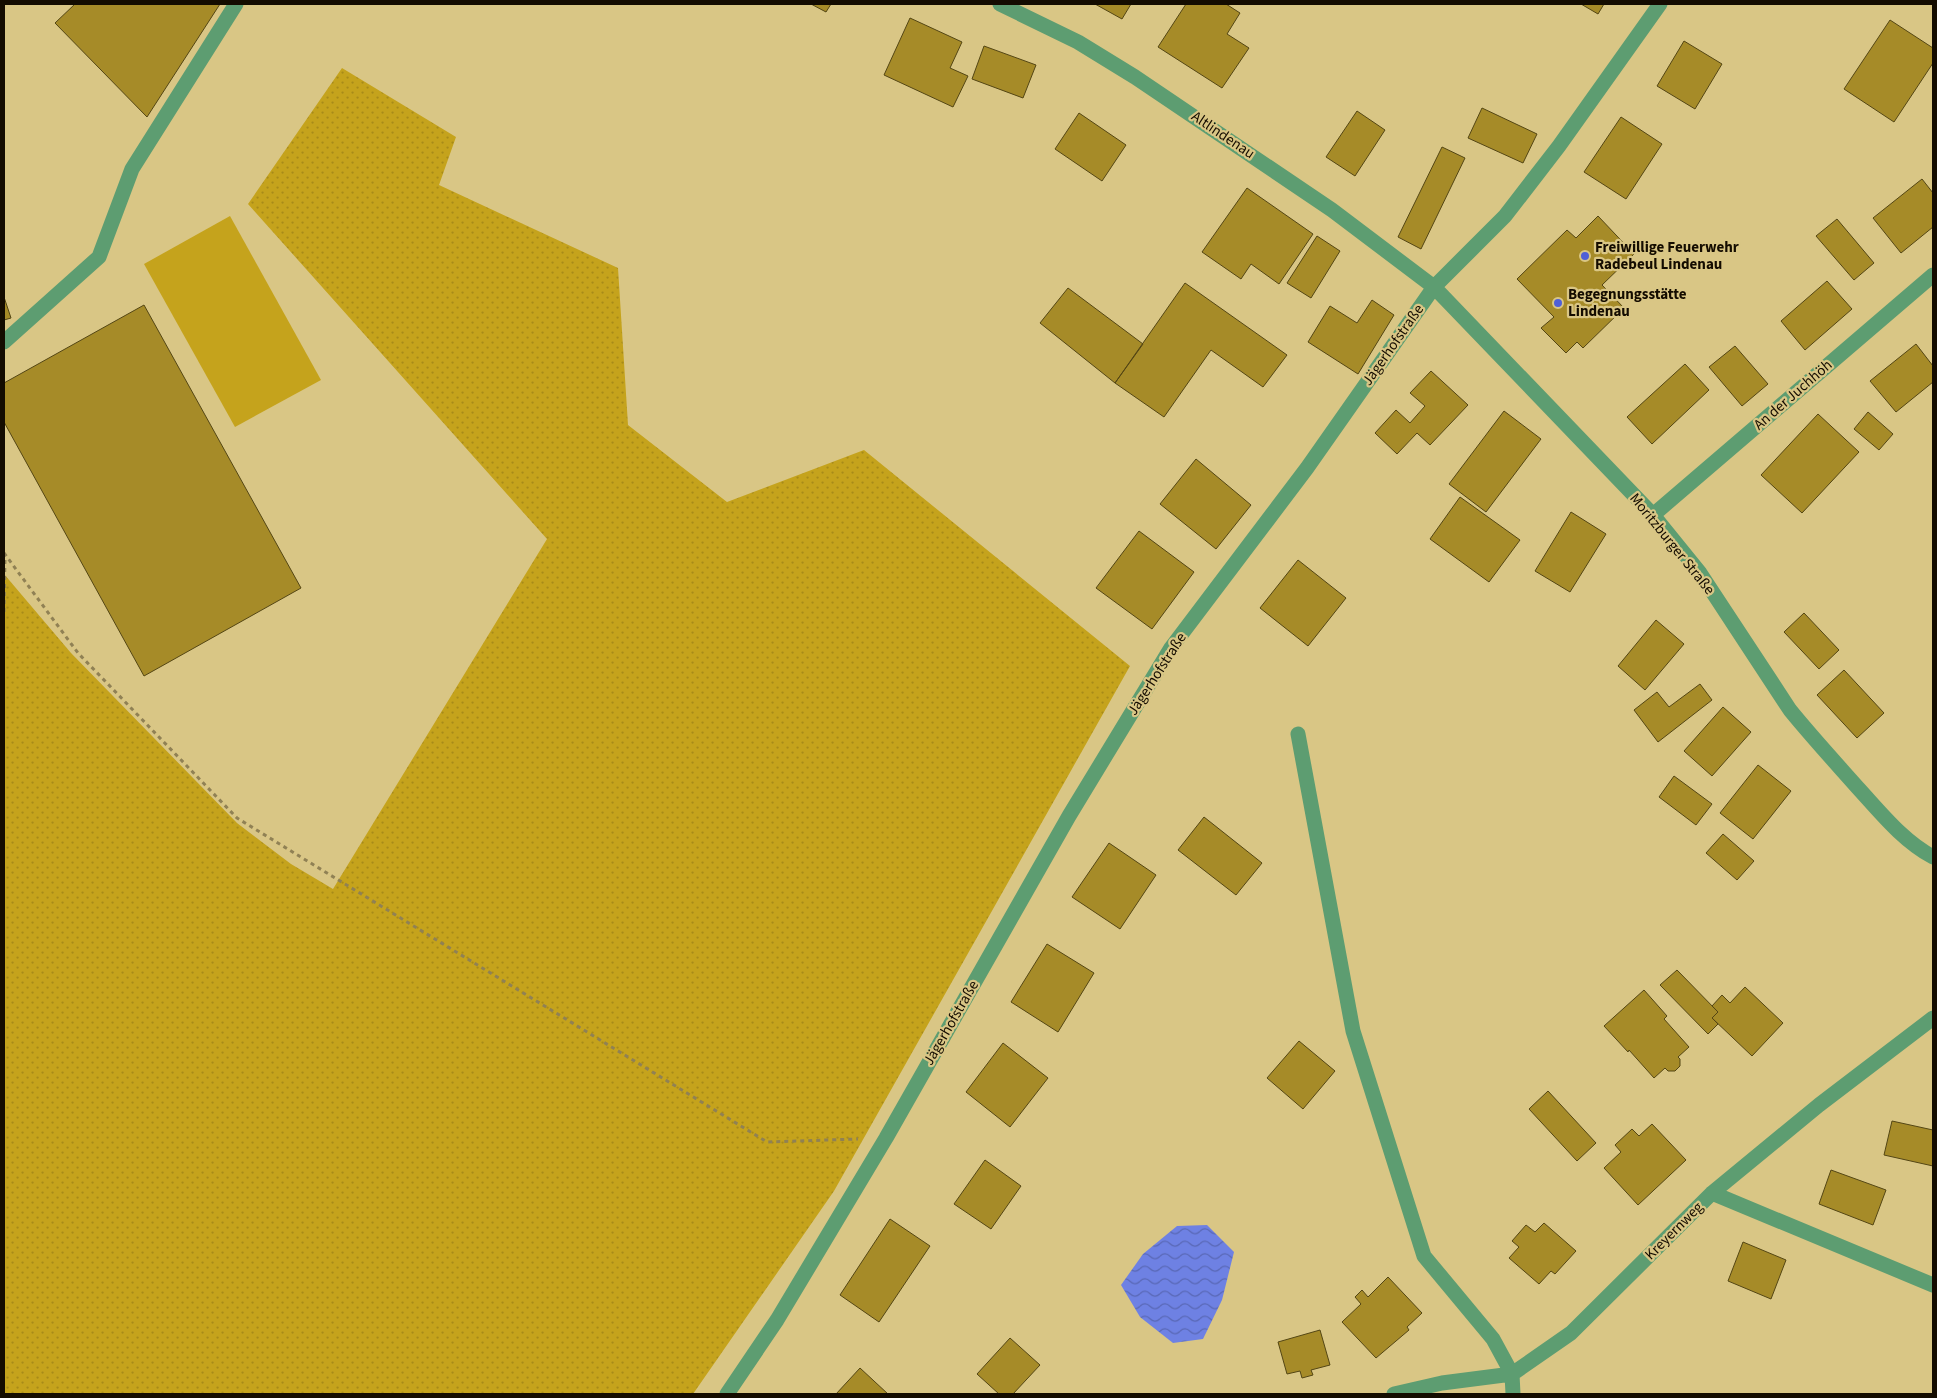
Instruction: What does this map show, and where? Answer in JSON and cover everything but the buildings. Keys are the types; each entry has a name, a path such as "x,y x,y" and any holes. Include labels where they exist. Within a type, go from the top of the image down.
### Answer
{"street":[{"path":"4,342 99,257 132,169 236,4"},
{"name":"Altlindenau","path":"1000,4 1078,42 1136,77 1332,210 1434,287"},
{"name":"Jägerhofstraße","path":"727,1394 777,1320 886,1138 1068,816 1171,648 1306,468 1434,287 1504,216 1559,146 1660,4"},
{"name":"An der Juchhöh","path":"1653,515 1933,275"},
{"name":"Moritzburger Straße","path":"1434,287 1653,515 1700,573 1790,710 1806,730 1894,827 1918,849 1933,858"},
{"path":"1298,734 1354,1030 1424,1256 1493,1339 1512,1374 1513,1394"},
{"name":"Kreyernweg","path":"1394,1394 1442,1383 1512,1374 1571,1333 1712,1193 1819,1105 1933,1018"},
{"path":"1712,1193 1933,1286"}],"path":[{"path":"4,555 78,653 237,818 767,1142 886,1138"},
{"path":"4,555 4,612"}],"shaded area":[{"path":"342,68 456,137 439,185 618,268 628,425 727,502 864,450 1130,666 834,1191 693,1394 4,1394 4,574 71,653 237,823 291,864 333,889 547,539 248,204"},
{"path":"230,216 321,380 235,427 144,264"}],"water":[{"path":"1207,1225 1234,1252 1222,1300 1203,1339 1173,1343 1140,1317 1121,1285 1143,1254 1177,1226"}],"place":[{"name":"Freiwillige Feuerwehr Radebeul Lindenau","path":"1585,256"},
{"name":"Begegnungsstätte Lindenau","path":"1558,303"}]}
